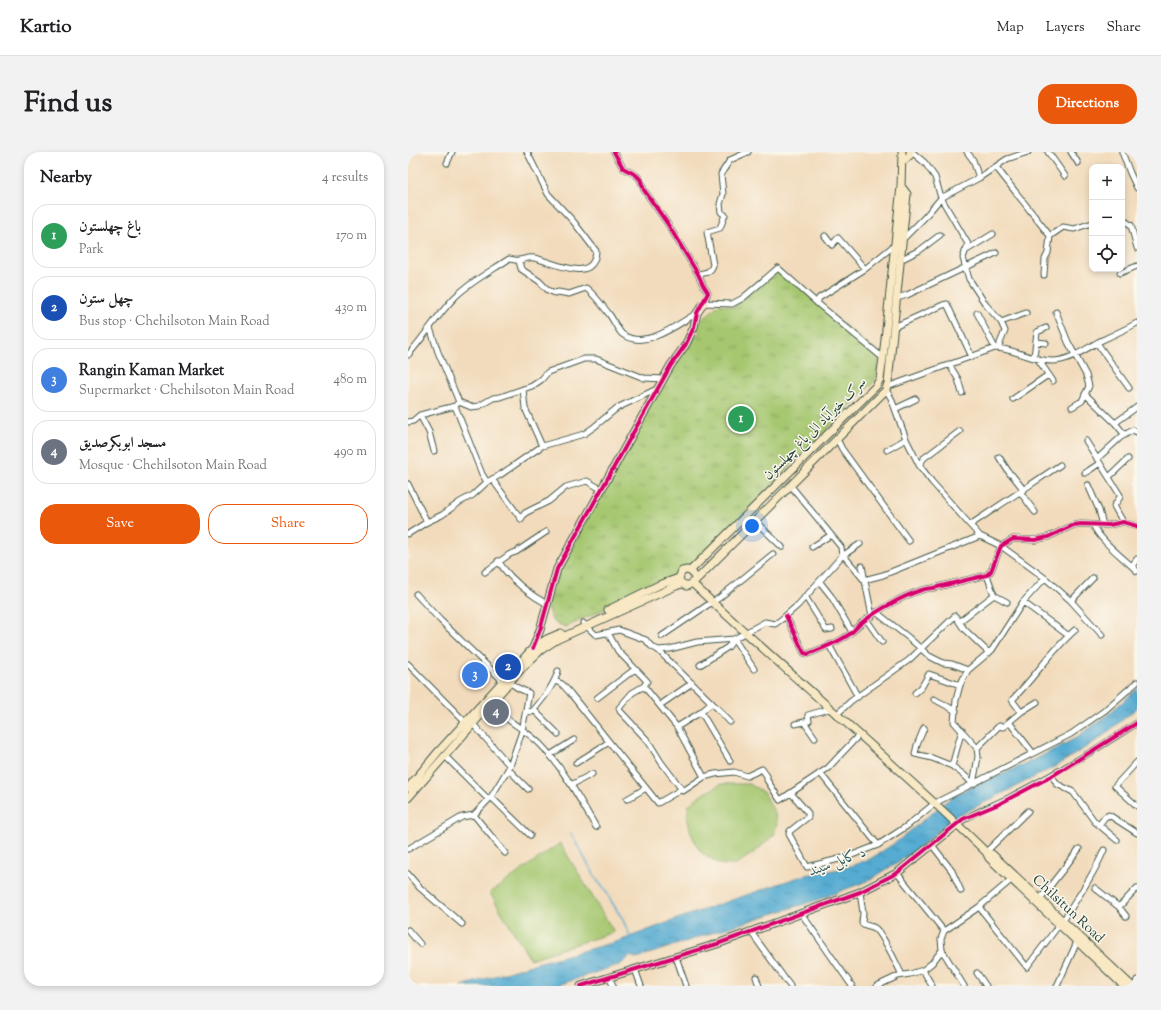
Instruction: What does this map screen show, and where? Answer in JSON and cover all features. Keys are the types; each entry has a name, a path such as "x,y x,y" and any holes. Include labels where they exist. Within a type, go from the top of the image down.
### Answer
{"main road":[{"name":"سرک خیرآباد الی باغ چهلستون","path":"690,571 876,386 880,379 897,261 894,244 901,186 902,152"},
{"path":"902,162 910,155 911,152"},
{"path":"681,581 687,586 694,581 887,389 897,298 897,261 902,240 907,194 901,186"},
{"path":"533,648 540,630 557,569 671,365 686,344 694,327 697,313 704,303"},
{"path":"408,788 469,723 533,648 547,639 676,586 681,581 682,571 690,571 694,574 694,581"},
{"name":"Chilsitun Road","path":"694,581 712,602 859,736 937,804 986,852 989,858 1011,880 1132,986"},
{"path":"506,681 541,650 584,624"},
{"path":"540,630 547,639"},
{"path":"408,798 445,756 469,723"},
{"path":"581,986 751,932 860,892 897,873 932,845 956,822"},
{"name":"Chilsitun Road","path":"986,852 992,854 1040,899 1077,942 1124,986"}],"street":[{"path":"447,163 452,152"},
{"path":"408,356 436,318 456,297 478,277 509,259 518,261 521,259 533,258 571,269 583,269 588,267 596,256 596,251 573,221 548,194 527,152"},
{"path":"614,152 624,168 640,179 644,190 667,223 698,274 708,294 704,303 732,304 743,298 778,268 816,303 884,358"},
{"path":"698,274 708,272 712,269 713,265 707,232 720,228 725,215 721,212 720,204 723,194 721,174 730,160 748,152"},
{"path":"911,152 925,163 935,177 941,198 968,244 963,258 969,279 986,305 1001,322 1005,331 997,348"},
{"path":"967,152 973,160 979,178"},
{"path":"816,303 818,298 865,269 894,244 902,240 941,198 979,178 1007,159 1028,152"},
{"path":"1048,152 1064,176"},
{"path":"1071,152 1078,163"},
{"path":"1122,152 1137,188"},
{"path":"996,167 1050,236 1048,253 1044,259 1044,275"},
{"path":"1125,221 1131,225 1137,248"},
{"path":"1131,225 1137,222"},
{"path":"1050,236 1062,227 1074,229 1089,224"},
{"path":"965,251 993,234"},
{"path":"897,261 920,250 940,235"},
{"path":"824,236 832,245 838,238 865,269"},
{"path":"897,298 996,253"},
{"path":"518,261 521,269 548,290 555,293 558,292 569,294 586,288 609,313 622,334 636,340 651,339 697,313"},
{"path":"1120,274 1137,266"},
{"path":"894,327 947,304 972,357"},
{"path":"1056,312 1068,342 1086,375 1089,386 1080,403 1072,407"},
{"path":"976,313 997,348"},
{"path":"1001,322 1026,313"},
{"path":"1102,635 1071,601 1045,578 1001,546 980,536 970,526 919,465 906,439 887,389 949,364 997,348 1052,361 1075,355 1137,323"},
{"path":"430,328 482,474 521,519 525,513 548,501 566,487 587,481 601,489"},
{"path":"1046,328 1037,332 1036,358 1053,380"},
{"path":"1036,342 1046,343"},
{"path":"1097,343 1129,388"},
{"path":"408,422 413,421 420,415 457,404 471,407 479,406 493,398 532,386 541,380 548,372 584,359 596,359 644,378 664,379"},
{"path":"949,364 958,379 962,393"},
{"path":"1013,399 1048,375"},
{"path":"408,534 427,522 442,515 473,495 489,481 542,446 584,434 617,408 658,388"},
{"path":"523,389 525,408 542,446"},
{"path":"1085,394 1115,423 1125,435"},
{"path":"895,409 916,399"},
{"path":"1115,423 1137,407"},
{"path":"420,415 429,432 434,451"},
{"path":"1085,473 1125,435 1134,430 1137,432"},
{"path":"919,465 924,458 960,431"},
{"path":"837,439 842,449 909,541"},
{"path":"887,450 906,439"},
{"path":"1086,441 1120,494 1120,498 1114,506 1124,522"},
{"path":"999,457 1035,512"},
{"path":"1109,477 1128,459"},
{"path":"970,526 1060,465"},
{"path":"408,484 427,522"},
{"path":"1088,484 1100,510 1103,525"},
{"path":"791,486 841,547 842,556"},
{"path":"755,521 782,547"},
{"path":"786,616 806,654 829,645 852,632 866,619 900,598 925,588 932,588 987,575 991,571 1001,546 1013,539 1035,540 1048,537 1074,525 1081,524 1103,525 1124,522 1137,526"},
{"path":"1093,525 1108,544 1137,571"},
{"path":"485,572 510,554 516,552 546,532"},
{"path":"812,547 830,535"},
{"path":"864,580 883,575 980,536"},
{"path":"658,650 670,649 697,642 734,639 765,622 775,624 798,605 842,556 860,544"},
{"path":"662,636 719,598 773,554"},
{"path":"842,556 845,557 864,580"},
{"path":"1132,566 1137,558"},
{"path":"498,562 519,586 547,604"},
{"path":"862,566 864,580 874,614 921,648 926,654 935,659 968,670"},
{"path":"987,575 994,595 1007,602"},
{"path":"973,784 978,757 977,748 955,724 956,700 960,685 968,670 989,653 996,645 1023,602 1045,578"},
{"path":"1071,601 1093,578"},
{"path":"820,582 831,596 852,632"},
{"path":"408,849 462,817 474,815 490,798 509,767 522,731 527,711 529,693 506,681 440,620 416,594"},
{"path":"960,621 994,595"},
{"path":"806,596 826,630 832,629"},
{"path":"1023,602 1069,636"},
{"path":"836,715 851,701 909,660 955,616 960,621 964,629 989,653"},
{"path":"866,619 882,642"},
{"path":"584,624 596,635 619,630 646,640 692,683 730,722"},
{"path":"1021,712 1012,700 1075,630"},
{"path":"608,633 618,651 647,681 644,686 632,693 619,708 620,711 648,741 661,762 682,789"},
{"path":"700,665 728,647 734,639"},
{"path":"734,639 754,669"},
{"path":"829,645 858,697"},
{"path":"408,664 469,723 528,789"},
{"path":"597,698 635,669"},
{"path":"527,711 532,712 534,710 555,681 558,671"},
{"path":"915,693 921,688 929,674 960,685"},
{"path":"555,681 562,684 570,693 658,803 682,789 684,790 704,777 734,772 747,776 762,769 779,800 782,800 828,768 859,736"},
{"path":"791,793 808,813 808,817 790,831 789,834 807,867 847,857 878,845 937,804 1071,734 1104,711 1137,682"},
{"path":"663,703 692,683"},
{"path":"644,686 677,727 704,777"},
{"path":"934,699 956,710"},
{"path":"977,748 999,726 1002,727 1037,702"},
{"path":"677,727 701,712 712,703"},
{"path":"795,724 809,721 808,715 829,709"},
{"path":"534,710 558,734"},
{"path":"701,712 730,762"},
{"path":"503,716 540,744 550,755 571,785 596,827"},
{"path":"804,722 815,738"},
{"path":"1008,722 1033,753"},
{"path":"956,822 999,804 1052,776 1137,722"},
{"path":"924,728 915,754 932,758 952,766 973,784"},
{"path":"952,766 962,730"},
{"path":"550,755 574,740"},
{"path":"576,763 609,742"},
{"path":"445,756 530,835"},
{"path":"1137,762 1115,786 1137,806"},
{"path":"820,773 878,845"},
{"path":"571,785 592,774"},
{"path":"1052,776 1057,784 1073,792 1095,822 1117,840"},
{"path":"627,799 646,788"},
{"path":"986,852 1028,811"},
{"path":"474,815 505,853"},
{"path":"1099,825 1108,815 1137,833"},
{"path":"932,845 952,871 961,891"},
{"path":"1040,899 1079,849"},
{"path":"979,907 1027,967 1061,923 1101,859 1104,850"},
{"path":"897,873 944,931"},
{"path":"408,874 419,887 462,924"},
{"path":"964,986 942,950 941,939 944,931 979,907 1011,880"},
{"path":"1095,888 1119,907 1126,916"},
{"path":"1119,907 1137,888"},
{"path":"860,892 863,925 872,927 876,930 902,975"},
{"path":"801,913 852,986"},
{"path":"408,930 420,944"},
{"path":"751,932 790,986"},
{"path":"1057,986 1077,942"},
{"path":"878,986 902,975 923,970 932,963 942,950"},
{"path":"676,957 686,986"},
{"path":"635,969 641,986"},
{"path":"923,970 932,986"},
{"path":"978,973 986,986"},
{"path":"756,977 759,986"},
{"path":"610,978 613,986"},
{"path":"1135,986 1137,980"}],"green space":[{"path":"777,269 880,355 875,381 689,568 682,570 673,577 566,627 553,622 547,607 555,581 589,516 679,355 700,332 695,327 719,304 733,307"},
{"path":"721,784 749,784 760,790 765,794 775,814 777,824 774,835 756,851 735,865 720,864 702,853 691,833 687,816 689,805 698,797"},
{"path":"560,843 614,932 530,959 490,893"}],"water":[{"path":"1137,689 1137,708 1099,739 1058,765 956,817 912,853 870,880 817,900 646,955 636,958 630,956 621,964 555,986 462,986 534,964 619,941 680,918 806,875 845,868 870,859 898,841 945,802 959,793 1036,759 1074,739 1104,718"}],"waterway":[{"path":"571,834 599,883 605,889 622,918 631,938"}],"cycle path":[{"path":"533,648 540,630 557,569 671,365 686,344 694,327 697,313 708,293 667,223 644,190 640,179 623,168 614,152"},
{"path":"786,616 804,653 808,654 848,636 874,614 915,592 987,575 991,571 1001,546 1013,539 1035,540 1048,537 1074,525 1081,524 1109,525 1123,522 1137,526"},
{"path":"581,986 717,944 860,892 897,873 963,819 999,804 1052,776 1137,723"}],"place":[{"name":"باغ چهلستون","path":"741,419"},
{"name":"چهل ستون","path":"508,667"},
{"name":"Rangin Kaman Market","path":"475,675"},
{"name":"مسجد ابوبکرصدیق","path":"496,712"}],"water label":[{"name":"د کابل سيند","path":"837,861"}]}
